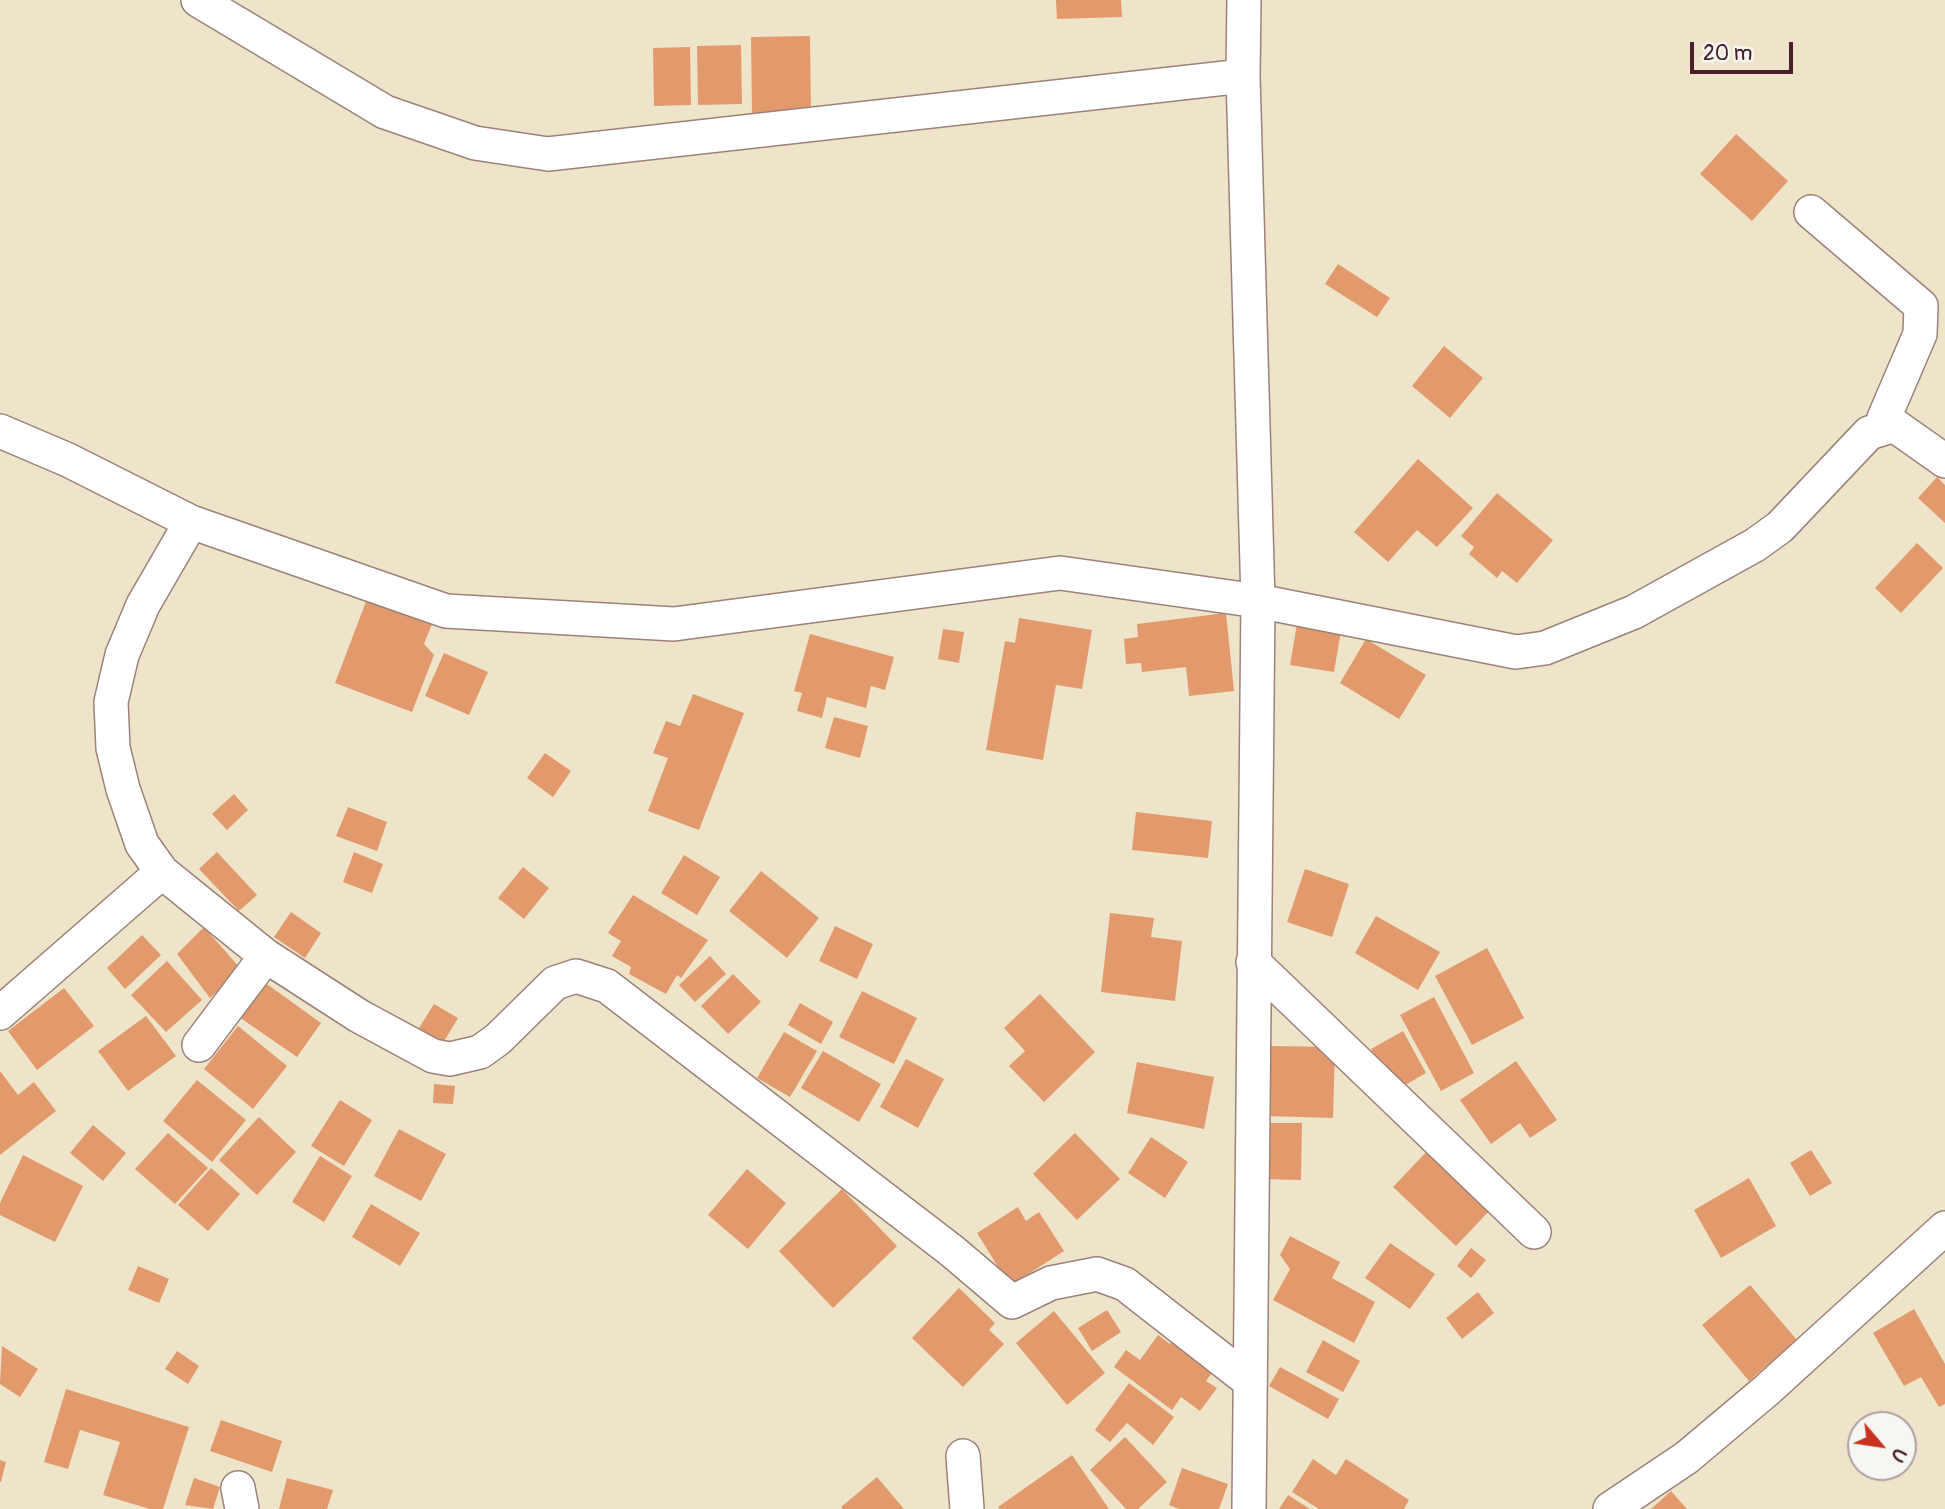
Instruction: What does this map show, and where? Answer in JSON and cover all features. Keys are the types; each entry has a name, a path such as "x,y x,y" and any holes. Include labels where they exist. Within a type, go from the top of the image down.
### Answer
{"street":[{"path":"198,0 385,112 475,143 548,154 1243,76"},
{"path":"1244,0 1243,76 1258,601 1248,1380 1249,1509"},
{"path":"0,431 68,460 191,522 446,611 674,624 1060,573 1258,601 1516,652 1545,649 1634,612 1755,545 1780,527 1869,433 1888,426 1884,418 1920,334 1921,306 1811,212"},
{"path":"1884,418 1945,461"},
{"path":"191,522 143,605 122,655 111,702 113,748 123,789 142,844 162,873 266,956 359,1016 433,1056 450,1059 480,1052 498,1039 555,983 576,976 607,986 952,1251 1012,1302 1051,1283 1097,1274 1125,1284 1248,1380"},
{"path":"0,1013 162,873"},
{"path":"199,1045 266,956"},
{"path":"1253,962 1534,1232"},
{"path":"1610,1509 1686,1458 1717,1432 1945,1228"},
{"path":"963,1456 967,1509"}],"building":[{"path":"1056,0 1121,0 1122,17 1057,19"},
{"path":"810,36 811,114 752,115 751,37"},
{"path":"741,45 742,104 698,105 697,46"},
{"path":"690,47 691,105 654,106 653,48"},
{"path":"1736,134 1788,181 1752,221 1700,174"},
{"path":"1338,264 1390,298 1377,317 1325,284"},
{"path":"1444,346 1483,378 1450,418 1412,386"},
{"path":"1418,459 1473,508 1437,547 1417,530 1388,562 1354,532"},
{"path":"1937,477 1945,485 1945,523 1918,498"},
{"path":"1497,493 1553,540 1517,583 1502,571 1497,578 1469,554 1474,547 1461,536"},
{"path":"1917,543 1943,568 1901,613 1875,588"},
{"path":"367,599 432,624 424,644 434,655 412,712 335,683"},
{"path":"1226,613 1234,691 1189,696 1186,667 1142,672 1141,663 1126,664 1124,639 1138,637 1137,624"},
{"path":"1019,618 1092,630 1082,689 1056,685 1043,760 986,750 1005,641 1015,643"},
{"path":"1297,624 1341,631 1334,672 1290,665"},
{"path":"943,629 964,632 959,663 938,659"},
{"path":"810,634 894,657 885,690 871,686 866,708 827,697 822,718 797,711 802,693 794,691"},
{"path":"1366,639 1426,675 1399,719 1340,683"},
{"path":"444,653 488,672 469,715 425,696"},
{"path":"693,694 744,713 699,830 648,811 668,758 653,753 666,721 680,726"},
{"path":"834,717 868,726 860,758 825,748"},
{"path":"545,753 571,771 553,797 527,778"},
{"path":"234,794 248,810 227,830 212,814"},
{"path":"348,807 387,822 377,851 336,836"},
{"path":"1136,812 1212,821 1208,858 1132,850"},
{"path":"217,852 257,895 239,911 199,869"},
{"path":"354,852 383,864 372,893 343,882"},
{"path":"684,855 720,877 697,915 661,893"},
{"path":"523,867 549,888 524,919 498,898"},
{"path":"1305,869 1349,884 1332,937 1287,922"},
{"path":"761,871 819,918 787,958 729,911"},
{"path":"633,895 708,940 681,978 677,975 666,994 629,974 631,967 612,956 621,941 608,933"},
{"path":"291,912 321,933 305,958 274,937"},
{"path":"1110,913 1154,918 1151,937 1182,941 1175,1001 1101,992"},
{"path":"1376,916 1440,952 1418,990 1355,953"},
{"path":"835,926 873,944 857,979 819,961"},
{"path":"204,927 241,969 210,998 177,954"},
{"path":"142,935 161,955 125,989 107,968"},
{"path":"1487,948 1524,1018 1472,1045 1435,976"},
{"path":"710,956 726,974 695,1002 679,985"},
{"path":"167,961 202,1000 166,1032 131,995"},
{"path":"733,974 761,1002 728,1034 701,1006"},
{"path":"264,982 321,1023 297,1057 239,1017"},
{"path":"64,988 94,1026 37,1070 8,1031"},
{"path":"862,991 917,1018 894,1064 839,1037"},
{"path":"1040,994 1095,1052 1044,1102 1009,1066 1025,1051 1004,1028"},
{"path":"1434,997 1474,1073 1441,1091 1400,1015"},
{"path":"800,1003 833,1022 821,1044 788,1025"},
{"path":"434,1004 458,1018 443,1043 419,1028"},
{"path":"146,1016 176,1056 128,1091 98,1051"},
{"path":"238,1026 287,1066 253,1109 204,1069"},
{"path":"1403,1031 1426,1073 1395,1091 1371,1049"},
{"path":"784,1032 817,1051 790,1097 757,1078"},
{"path":"1268,1046 1335,1047 1333,1118 1266,1116"},
{"path":"823,1051 881,1084 859,1122 801,1088"},
{"path":"906,1059 944,1079 918,1128 880,1107"},
{"path":"1516,1061 1557,1120 1530,1138 1520,1123 1491,1144 1460,1100"},
{"path":"1137,1062 1214,1077 1204,1129 1127,1113"},
{"path":"0,1071 18,1095 34,1082 56,1111 0,1155"},
{"path":"197,1080 246,1120 212,1162 163,1121"},
{"path":"434,1084 455,1086 453,1104 433,1103"},
{"path":"340,1100 372,1120 344,1166 311,1146"},
{"path":"259,1117 296,1152 257,1195 219,1160"},
{"path":"1265,1123 1302,1123 1301,1180 1263,1179"},
{"path":"93,1125 126,1153 103,1181 70,1153"},
{"path":"399,1129 446,1154 421,1201 374,1176"},
{"path":"168,1133 208,1168 175,1204 135,1169"},
{"path":"1075,1133 1120,1179 1077,1220 1033,1174"},
{"path":"1151,1137 1188,1162 1165,1198 1128,1173"},
{"path":"1430,1148 1492,1208 1456,1246 1393,1187"},
{"path":"1811,1150 1832,1183 1810,1196 1790,1163"},
{"path":"23,1155 83,1186 55,1242 0,1215 0,1203"},
{"path":"320,1156 352,1176 324,1222 292,1202"},
{"path":"211,1168 240,1194 208,1231 178,1205"},
{"path":"747,1169 786,1203 748,1249 708,1215"},
{"path":"1749,1178 1776,1226 1721,1258 1694,1210"},
{"path":"842,1189 897,1246 833,1308 779,1251"},
{"path":"371,1204 420,1233 400,1266 352,1237"},
{"path":"1018,1207 1026,1221 1039,1212 1064,1251 1010,1286 977,1233"},
{"path":"1290,1236 1340,1262 1332,1278 1375,1302 1354,1343 1273,1300 1290,1269 1280,1255"},
{"path":"1390,1243 1435,1274 1410,1309 1365,1278"},
{"path":"1471,1248 1486,1260 1471,1278 1457,1266"},
{"path":"138,1266 169,1279 159,1303 128,1290"},
{"path":"1750,1285 1797,1340 1749,1381 1702,1325"},
{"path":"959,1288 995,1323 989,1330 1004,1344 963,1387 912,1338"},
{"path":"1478,1292 1494,1313 1462,1339 1446,1318"},
{"path":"1914,1309 1945,1364 1945,1404 1939,1407 1921,1377 1904,1386 1873,1333"},
{"path":"1107,1310 1121,1332 1092,1351 1078,1328"},
{"path":"1054,1311 1105,1373 1067,1405 1016,1343"},
{"path":"1158,1335 1170,1344 1176,1335 1218,1365 1206,1381 1217,1388 1200,1411 1181,1397 1172,1410 1114,1367 1126,1350 1140,1360"},
{"path":"1323,1340 1360,1361 1343,1392 1306,1372"},
{"path":"2,1346 38,1369 20,1397 0,1384"},
{"path":"177,1351 199,1366 188,1384 165,1369"},
{"path":"1280,1367 1339,1399 1328,1419 1269,1386"},
{"path":"1129,1383 1174,1417 1153,1445 1127,1423 1110,1442 1095,1430"},
{"path":"66,1389 189,1427 163,1509 150,1509 103,1495 120,1442 80,1430 68,1469 44,1462"},
{"path":"221,1420 282,1441 272,1472 210,1451"},
{"path":"1125,1437 1167,1482 1138,1509 1126,1509 1090,1470"},
{"path":"1072,1455 1109,1509 998,1507"},
{"path":"1313,1459 1336,1475 1346,1459 1409,1500 1404,1509 1319,1509 1292,1492"},
{"path":"0,1460 6,1462 1,1482 0,1482"},
{"path":"1182,1468 1228,1484 1219,1509 1179,1509 1169,1505"},
{"path":"877,1477 904,1509 841,1507"},
{"path":"194,1478 220,1487 213,1509 185,1505"},
{"path":"287,1478 333,1490 327,1509 279,1509"},
{"path":"1671,1491 1687,1509 1651,1509"},
{"path":"1288,1495 1310,1509 1279,1509"}]}
